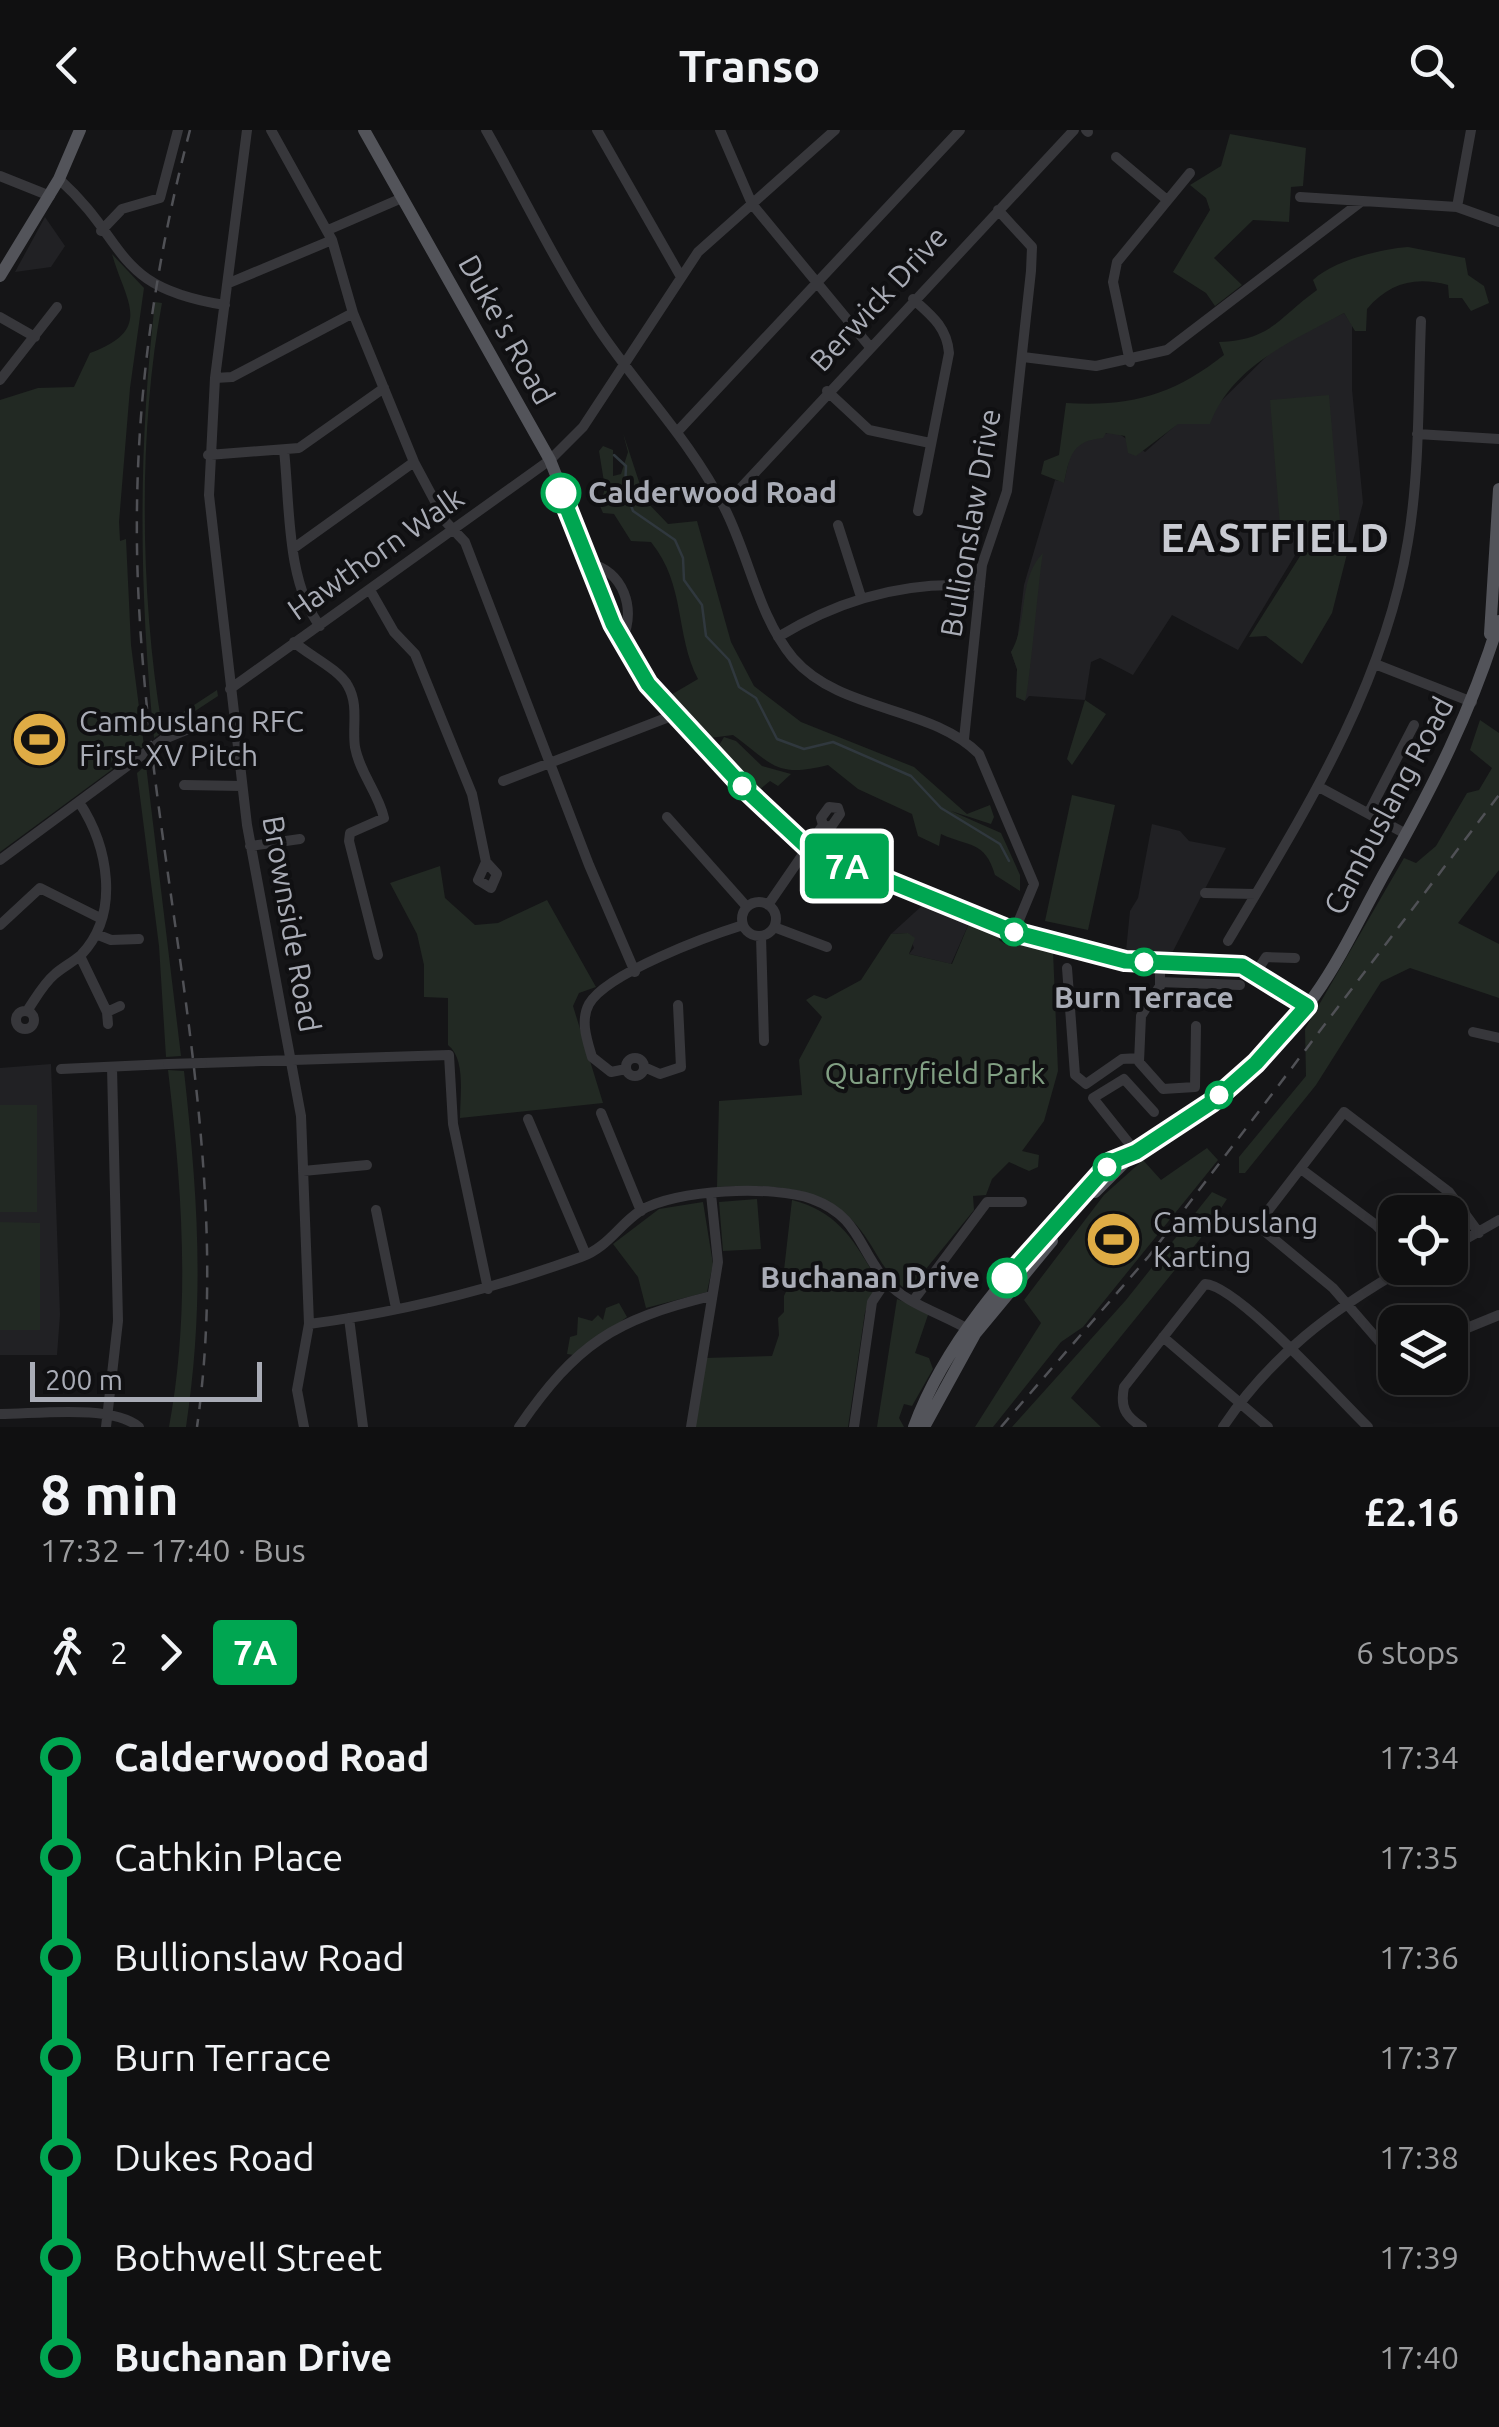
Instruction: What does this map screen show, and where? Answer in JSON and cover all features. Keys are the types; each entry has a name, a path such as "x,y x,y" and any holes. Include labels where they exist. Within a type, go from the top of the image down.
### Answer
{"main road":[{"path":"1,272 50,196 80,130"},
{"name":"Duke's Road","path":"364,130 550,460 588,563 622,640 648,684 674,715 808,848 1014,932 1125,961 1242,966 1307,1006"},
{"path":"1488,657 1496,585 1499,489"},
{"name":"Cambuslang Road","path":"971,1332 1111,1162 1136,1152 1212,1102 1256,1063 1307,1006 1406,834 1472,702 1499,621"},
{"path":"914,1427 938,1375 971,1332"},
{"path":"924,1427 971,1332"}],"street":[{"path":"101,232 122,209 160,198 178,130"},
{"name":"Brownside Road","path":"247,130 208,456 233,724 250,846 301,1116 309,1324 297,1377 304,1427"},
{"path":"271,130 330,235 353,313 414,462 464,542 635,972"},
{"path":"486,130 598,328 677,432 724,506 778,636 795,660 817,678 964,739 979,754 1034,884 1014,932"},
{"path":"598,130 681,277"},
{"path":"720,130 752,204 815,286 870,347"},
{"path":"550,460 583,427 681,277 716,231 835,130"},
{"path":"677,432 960,130"},
{"name":"Berwick Drive","path":"724,506 826,391 1074,130"},
{"path":"1456,208 1471,130"},
{"path":"1116,156 1166,200"},
{"path":"1130,362 1113,282 1117,262 1190,173"},
{"path":"0,176 50,196"},
{"path":"60,178 101,232 145,279 185,298 225,304"},
{"path":"1300,197 1456,208 1499,222"},
{"path":"229,283 402,198"},
{"path":"1023,357 1096,366 1130,362 1166,350 1362,201"},
{"name":"Bullionslaw Drive","path":"964,739 980,586 987,548 1007,490 1032,247 998,210"},
{"path":"913,299 938,322 948,338 949,353 918,510"},
{"path":"0,380 58,307"},
{"path":"215,378 232,377 353,313"},
{"path":"0,318 35,337"},
{"path":"1228,941 1318,787 1375,664 1408,539 1417,434 1420,321"},
{"path":"208,456 284,450 313,441 384,388"},
{"path":"826,391 869,430 930,443"},
{"path":"1417,434 1499,438"},
{"path":"284,450 294,548 304,595 320,626"},
{"name":"Hawthorn Walk","path":"230,689 550,460"},
{"path":"294,548 414,462"},
{"path":"838,525 861,598"},
{"name":"Duke's Road","path":"588,563 606,568 619,582 629,606 622,640"},
{"path":"778,636 810,618 861,598 921,586 980,586"},
{"path":"370,590 394,632 415,654 472,794 486,862"},
{"path":"294,642 348,684 358,723 354,742 359,761 379,795 384,818 350,833 378,956"},
{"path":"1375,664 1472,702"},
{"path":"503,781 674,715"},
{"path":"0,860 164,739 186,730 233,724"},
{"path":"1369,812 1414,726"},
{"path":"184,784 242,786"},
{"path":"1318,787 1406,834"},
{"path":"27,1011 53,975 80,956 96,934 106,906 102,845 79,802"},
{"path":"667,817 746,907"},
{"path":"768,905 823,825"},
{"path":"250,846 300,839"},
{"path":"0,925 40,888 100,918"},
{"path":"1205,893 1256,894"},
{"path":"746,907 757,902 768,905 774,912 774,927"},
{"path":"742,925 746,907"},
{"path":"678,1005 681,1067 672,1074 644,1067 637,1076 626,1070 611,1072 592,1058 584,1020 596,996 687,944 742,925"},
{"path":"742,925 748,932 761,936"},
{"path":"761,936 774,927"},
{"path":"774,927 828,947"},
{"path":"96,934 111,940 139,939"},
{"path":"761,936 764,1041"},
{"path":"80,956 108,1018 120,1006"},
{"path":"1255,974 1266,957 1295,958"},
{"path":"1160,962 1160,982 1141,1016 1139,1058 1164,1089 1195,1087 1196,1026"},
{"path":"1067,968 1075,1075 1086,1084 1122,1060 1139,1058"},
{"path":"1160,982 1240,985"},
{"path":"1473,1032 1499,1038"},
{"path":"61,1069 449,1055 453,1124 488,1289"},
{"path":"106,1427 118,1321 112,1067"},
{"path":"1136,1152 1093,1098 1124,1079 1154,1112"},
{"path":"1378,1340 1312,1268 1258,1225 1344,1112 1449,1192 1479,1233"},
{"path":"601,1114 641,1210"},
{"path":"528,1119 586,1255"},
{"path":"303,1171 366,1165"},
{"path":"1302,1169 1378,1227"},
{"path":"690,1427 718,1262 711,1194"},
{"path":"309,1324 488,1289 586,1255 641,1210 670,1200 711,1194 810,1198 847,1220 886,1281 971,1332"},
{"path":"912,1300 987,1202 1022,1202"},
{"path":"376,1210 396,1308"},
{"path":"1468,1239 1499,1220"},
{"path":"854,1427 872,1302 886,1281"},
{"path":"1223,1427 1288,1348 1345,1303 1378,1283"},
{"path":"1142,1427 1128,1418 1121,1402 1124,1387 1205,1284 1217,1284 1243,1303 1368,1427"},
{"path":"519,1427 570,1364 609,1330 637,1316 711,1296"},
{"path":"1468,1328 1499,1315"},
{"path":"349,1318 363,1427"},
{"path":"1163,1337 1268,1427"},
{"path":"0,1414 108,1414 130,1419 140,1427"}],"shaded area":[{"path":"45,217 65,246 51,267 15,272"},
{"path":"1344,313 1352,325 1352,389 1363,503 1352,545 1297,552 1238,650 1172,615 1133,675 1100,658 1091,662 1085,700 1029,696 1025,701 1016,697 1017,669 1011,652 1017,642 1024,585 1055,480 1064,482 1071,451 1082,440 1115,431 1145,452 1178,423 1209,424 1217,405 1277,346"},
{"path":"1152,824 1180,831 1189,841 1226,848 1170,957 1126,951 1130,911 1138,898"},
{"path":"925,903 970,921 951,964 909,954 914,948 908,933 891,934"},
{"path":"51,1064 60,1315 57,1355 0,1355 0,1068"}],"green space":[{"path":"1230,134 1306,148 1303,186 1291,187 1289,222 1253,220 1214,258 1242,285 1215,306 1206,293 1173,272 1210,210 1206,198 1190,185 1221,166"},
{"path":"1408,247 1465,258 1468,275 1484,286 1489,303 1471,311 1462,298 1449,298 1448,285 1425,281 1403,284 1384,293 1367,309 1366,331 1355,331 1344,313 1266,357 1233,386 1210,424 1178,424 1136,456 1128,453 1125,436 1106,433 1074,451 1064,483 1041,474 1044,461 1059,455 1066,403 1111,403 1169,389 1224,355 1219,342 1251,337 1272,326 1317,290 1313,280 1332,267 1384,250"},
{"path":"112,254 144,288 130,388 119,522 120,541 126,539 131,645 144,746 0,852 0,400 38,388 74,387 90,353 123,334 130,312"},
{"path":"155,302 162,303 149,405 145,514 149,623 162,726 217,690 218,696 154,738 142,520"},
{"path":"1329,395 1340,521 1280,526 1270,400"},
{"path":"623,433 645,500 668,524 697,521 731,642 754,686 801,722 914,767 967,814 990,805 994,817 991,824 951,811 1001,833 1020,875 1020,891 995,875 986,856 974,846 941,834 939,846 918,836 912,814 858,789 828,765 784,769 733,735 710,738 669,696 698,679 670,575 651,542 631,541 614,514 603,513 600,506 605,488 599,451 603,446 613,450 613,476 621,474 628,452"},
{"path":"1349,546 1332,613 1302,664 1266,636 1249,637 1302,553"},
{"path":"1043,553 1025,701 1016,697 1017,669 1011,652 1020,627 1026,588"},
{"path":"1085,700 1106,714 1072,765 1067,759"},
{"path":"1480,720 1499,733 1499,870 1458,923 1499,944 1499,998 1410,968 1381,982 1316,1085 1245,1173 1239,1173 1239,1157 1306,1076 1305,1029 1404,858 1416,863 1436,846 1467,793 1479,790 1492,768 1470,750"},
{"path":"724,737 736,741 762,766 791,774 778,786 770,781 759,790 718,747"},
{"path":"146,765 181,1056 166,1057 159,946 137,773"},
{"path":"1072,795 1115,805 1088,930 1045,921"},
{"path":"440,866 445,898 475,925 498,923 547,900 596,987 579,993 573,1006 603,1103 460,1118 461,1078 454,1051 448,1045 448,998 424,997 424,965 417,934 390,883"},
{"name":"Quarryfield Park","path":"970,921 998,933 1005,944 1015,940 1053,951 1058,1071 1044,1121 1022,1151 1039,1155 1038,1167 1029,1171 1009,1162 992,1179 986,1195 973,1196 974,1210 908,1291 888,1272 851,1219 835,1206 799,1191 759,1186 717,1187 719,1101 802,1095 799,1060 822,1017 806,1000 814,995 826,999 861,980 891,934 908,933 915,938 909,954 952,964"},
{"path":"168,1070 184,1071 196,1206 196,1336 186,1427 169,1427 180,1338 182,1248"},
{"path":"0,1105 37,1105 37,1212 0,1212"},
{"name":"Cambuslang Karting","path":"1207,1148 1218,1160 1083,1327 1061,1342 993,1427 975,1427 1041,1323 1024,1300 1104,1195 1143,1160 1161,1180"},
{"path":"1212,1192 1227,1199 1204,1234 1071,1398 1101,1427 1012,1427 1126,1300"},
{"path":"757,1199 761,1249 723,1251 719,1202"},
{"path":"792,1200 834,1220 853,1241 878,1281 865,1312 848,1427 695,1427 705,1358 772,1356 779,1335 778,1318 784,1312 784,1296 795,1272 784,1270"},
{"path":"703,1202 713,1264 707,1292 646,1308 638,1277 613,1244 659,1209"},
{"path":"0,1222 40,1223 40,1330 0,1330"},
{"path":"897,1299 929,1312 915,1353 929,1358 933,1369 912,1406 904,1404 899,1418 904,1427 877,1427"},
{"path":"619,1303 627,1317 574,1355 567,1354 570,1337 577,1335 578,1317 592,1321 598,1315 603,1320 606,1308"}],"waterway":[{"path":"614,455 626,466 625,489 633,511 675,540 683,558 684,580 702,605 706,636 729,660 739,687 756,698 777,739 804,749 833,742 911,776 941,808 1000,844 1009,861"}],"railway":[{"path":"190,130 152,313 140,436 137,560 149,723 200,1125 206,1326 197,1427"},
{"path":"1001,1427 1149,1256 1499,795"}],"bus line":[{"name":"7A","path":"561,493 613,624 648,684 746,790 808,848 952,910 1072,949 1125,961 1242,966 1307,1006 1256,1063 1212,1102 1136,1152 1111,1162 1007,1278"}],"place":[{"name":"Calderwood Road","path":"561,493"},
{"name":"Cambuslang RFC First XV Pitch","path":"40,739"},
{"name":"Burn Terrace","path":"1144,962"},
{"name":"Cambuslang Karting","path":"1114,1240"},
{"name":"Buchanan Drive","path":"1007,1278"}],"district":[{"name":"EASTFIELD","path":"1276,538"}]}
